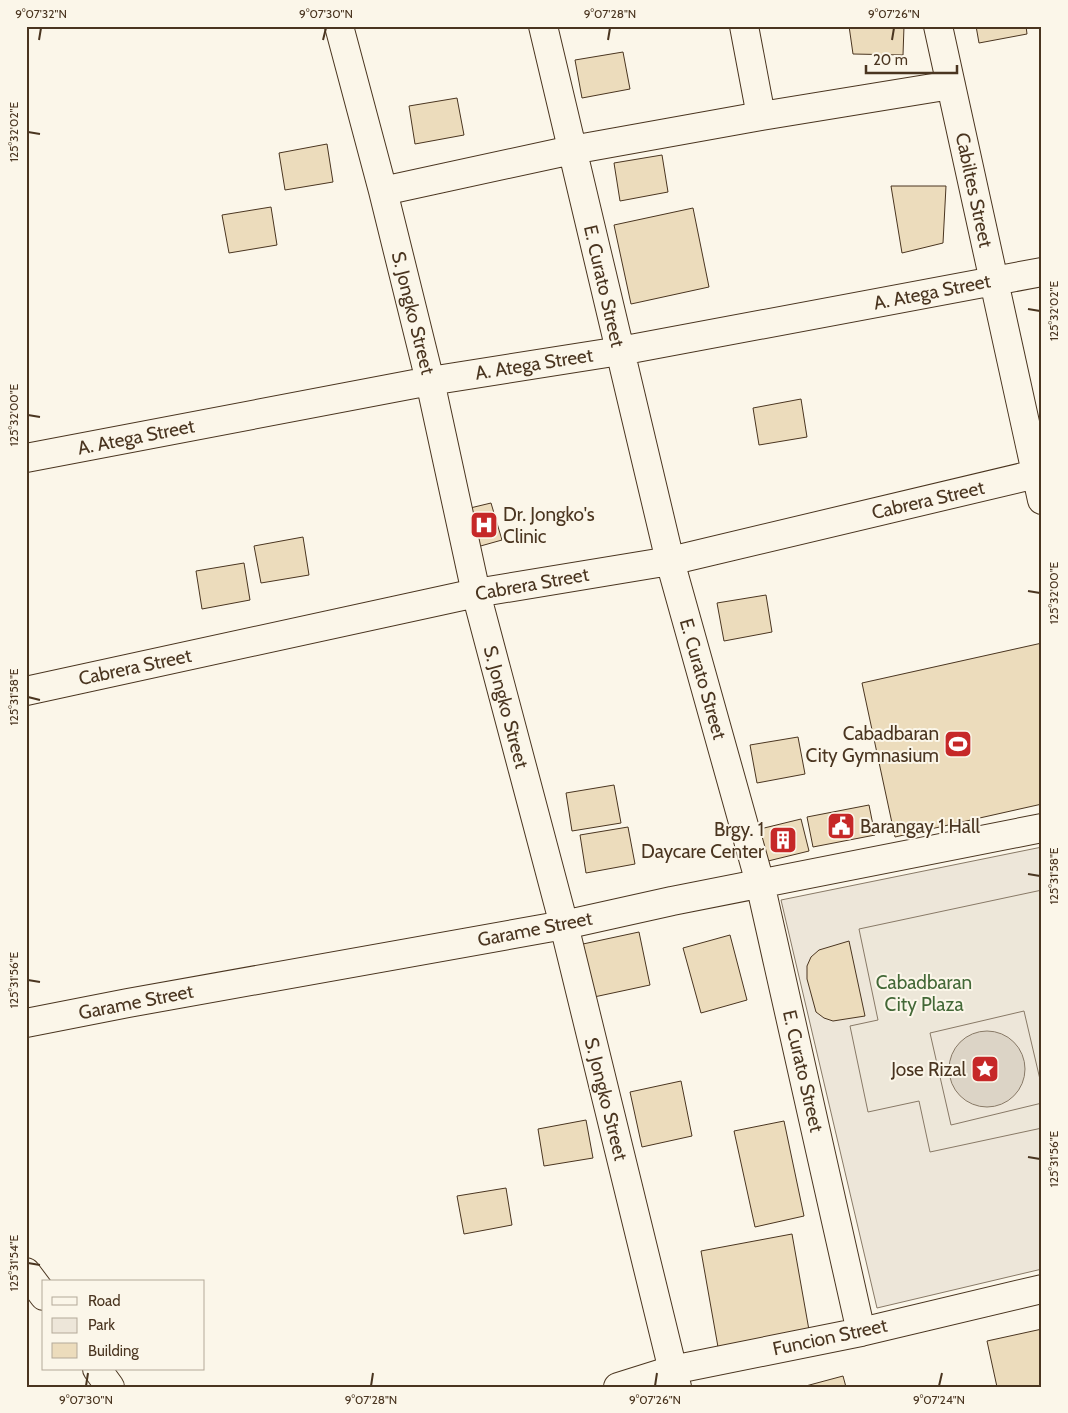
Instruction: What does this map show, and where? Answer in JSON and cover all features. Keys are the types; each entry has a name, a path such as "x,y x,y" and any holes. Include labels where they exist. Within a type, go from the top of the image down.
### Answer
{"street":[{"name":"S. Jongko Street","path":"339,26 383,191 430,381 476,593 564,925 674,1378"},
{"name":"E. Curato Street","path":"543,26 670,561 760,883 861,1332"},
{"path":"744,26 761,116"},
{"name":"Cabiltes Street","path":"938,26 1042,500"},
{"path":"383,191 572,150 761,116 951,85"},
{"name":"A. Atega Street","path":"26,458 430,381 620,351 1042,272"},
{"name":"Cabrera Street","path":"26,691 476,593 670,561 1036,474"},
{"name":"Garame Street","path":"26,1023 128,1002 564,925 760,883 1042,828"},
{"path":"26,1272 42,1293"},
{"name":"Funcion Street","path":"618,1387 674,1378 1042,1289"},
{"path":"98,1370 110,1387"}],"green space":[{"name":"Cabadbaran City Plaza","path":"1042,847 1042,1269 877,1308 781,900"}],"shaded area":[{"path":"1042,890 1042,1088 1024,1011 930,1033 951,1125 1042,1103 1042,1128 930,1152 919,1101 868,1112 850,1026 878,1020 859,929"},
{"path":"987,1031 1002,1034 1014,1042 1022,1054 1025,1069 1022,1084 1014,1096 1002,1104 987,1107 972,1104 960,1096 952,1084 949,1069 952,1054 960,1042 972,1034"}],"building":[{"path":"849,26 904,26 903,55 853,54"},
{"path":"976,26 1026,26 1027,34 979,43"},
{"path":"623,52 630,89 582,98 575,60"},
{"path":"457,98 464,135 415,144 409,106"},
{"path":"327,144 333,182 285,190 279,153"},
{"path":"662,155 668,192 620,201 614,163"},
{"path":"891,186 946,186 943,243 902,253"},
{"path":"271,207 277,245 229,253 222,215"},
{"path":"693,208 709,287 631,304 614,225"},
{"path":"801,399 807,437 759,445 753,408"},
{"name":"Dr. Jongko's Clinic","path":"491,503 502,540 477,547 466,509"},
{"path":"303,537 309,575 261,583 254,546"},
{"path":"244,563 250,600 202,609 196,571"},
{"path":"766,595 772,632 724,641 717,603"},
{"name":"Cabadbaran City Gymnasium","path":"1042,643 1042,804 895,837 862,683"},
{"path":"798,737 805,774 757,783 750,745"},
{"path":"614,785 621,823 572,831 566,793"},
{"name":"Barangay 1 Hall","path":"869,805 875,835 813,847 807,817"},
{"name":"Brgy. 1 Daycare Center","path":"801,819 809,851 764,862 756,830"},
{"path":"628,827 635,864 586,873 580,835"},
{"path":"639,932 650,985 594,997 583,944"},
{"path":"730,935 747,1000 701,1013 683,948"},
{"path":"849,941 865,1016 833,1021 824,1018 816,1012 807,979 807,966 811,957 819,950"},
{"path":"681,1081 692,1136 642,1147 630,1092"},
{"path":"586,1120 593,1158 544,1166 538,1129"},
{"path":"784,1121 804,1216 755,1227 734,1131"},
{"path":"506,1188 512,1225 464,1234 457,1196"},
{"path":"792,1234 809,1330 718,1347 701,1251"},
{"path":"1042,1329 1042,1387 997,1387 987,1341"},
{"path":"843,1376 846,1387 802,1387"}],"place":[{"name":"Dr. Jongko's Clinic","path":"484,525"},
{"name":"Cabadbaran City Gymnasium","path":"958,744"},
{"name":"Barangay 1 Hall","path":"841,826"},
{"name":"Brgy. 1 Daycare Center","path":"783,840"},
{"name":"Jose Rizal","path":"985,1069"}]}
